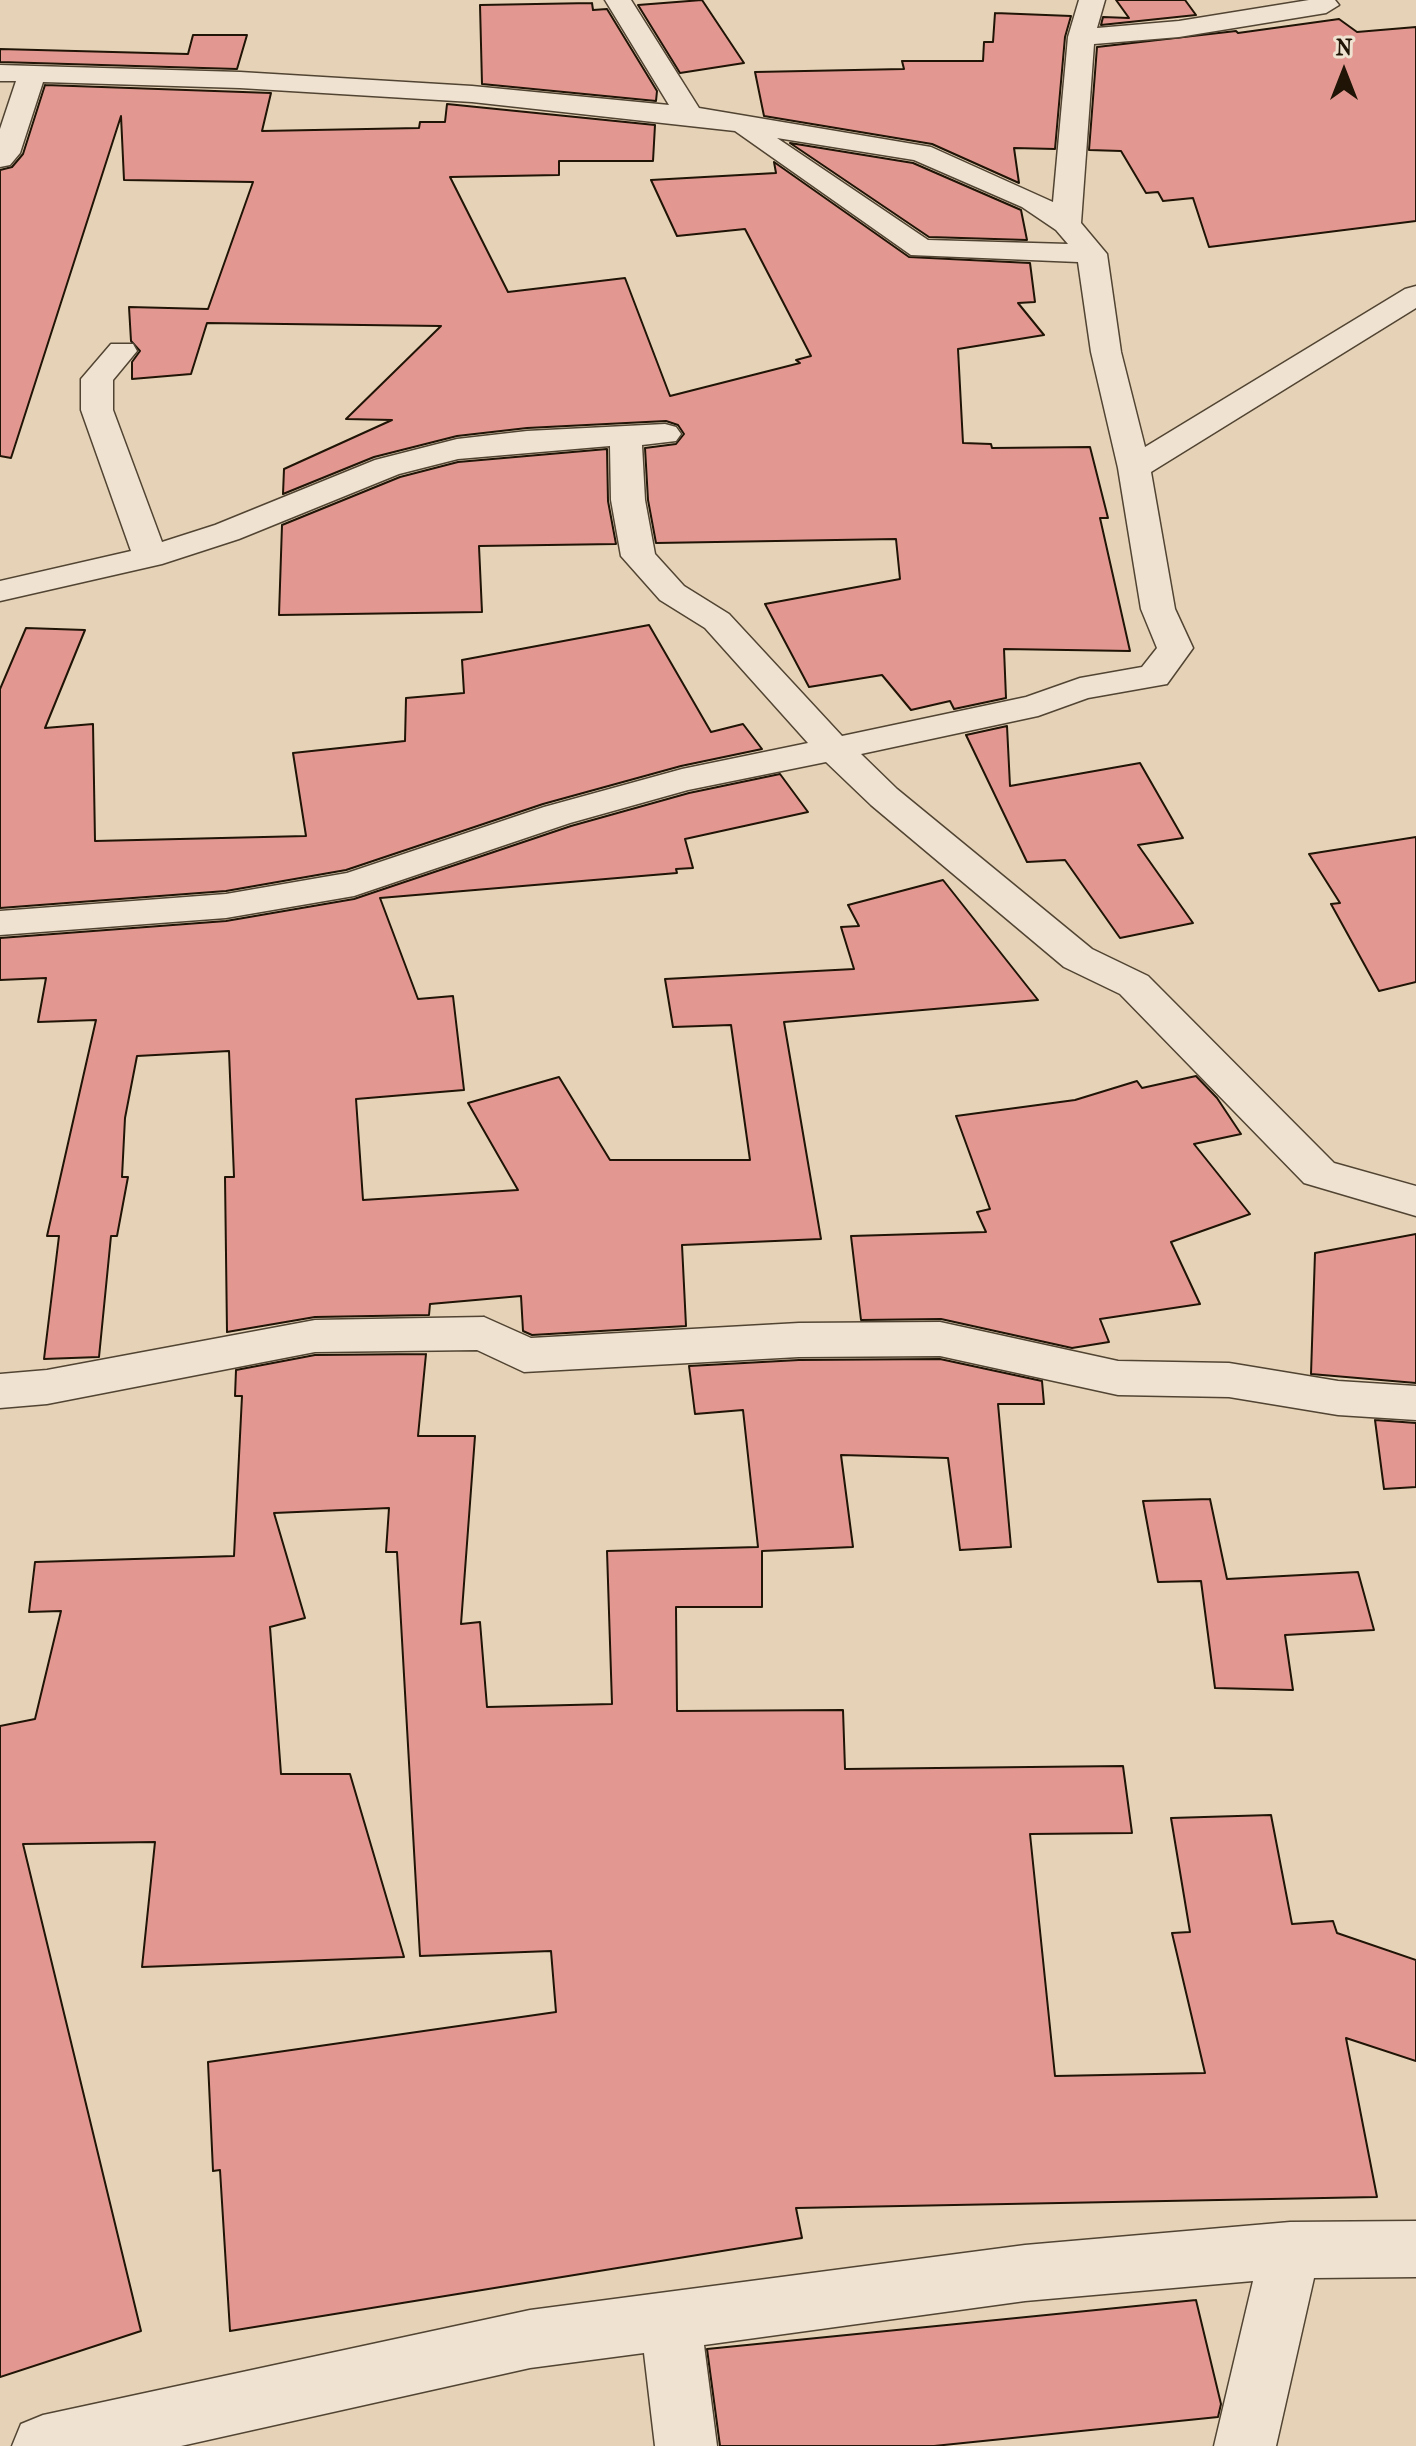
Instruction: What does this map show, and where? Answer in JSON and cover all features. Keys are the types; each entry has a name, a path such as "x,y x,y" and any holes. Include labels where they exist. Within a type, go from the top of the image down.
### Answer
{"street":[{"path":"618,0 689,115"},
{"path":"1066,224 1081,37 1092,0"},
{"path":"1081,37 1179,29 1326,5"},
{"path":"0,73 240,80 441,92 689,115 921,153 1032,201 1066,224 1092,254 1106,352 1134,468 1158,609 1175,648 1154,676 1080,689 1038,705 682,780 571,811 354,884 226,906 0,923"},
{"path":"0,159 6,153 32,74"},
{"path":"740,125 921,249 1092,254"},
{"path":"1134,468 1416,295"},
{"path":"122,351 97,379 97,410 150,557"},
{"path":"0,591 150,557 227,532 387,467 457,449 665,434"},
{"path":"626,436 628,500 638,556 672,593 717,621 834,749 884,797 1078,958 1134,985 1319,1173 1416,1201"},
{"path":"0,1391 47,1387 315,1336 484,1333 524,1355 734,1346 799,1340 940,1339 1057,1362 1118,1378 1229,1380 1338,1398 1416,1403"},
{"path":"43,2446 530,2339 1025,2273 1290,2250 1416,2249"},
{"path":"1245,2446 1290,2250"},
{"path":"671,2320 686,2446"}],"building":[{"path":"702,0 744,63 680,73 638,5"},
{"path":"1116,0 1185,0 1196,15 1101,25 1103,17 1129,18"},
{"path":"592,3 593,10 607,9 657,91 656,101 482,84 480,5"},
{"path":"995,13 1071,16 1065,37 1055,149 1014,148 1019,183 932,144 764,116 755,72 904,69 902,61 983,61 984,42 993,42"},
{"path":"1339,19 1357,32 1416,27 1416,221 1209,247 1193,198 1163,201 1158,192 1146,193 1121,151 1089,150 1097,47"},
{"path":"193,35 247,35 237,69 0,62 0,49 188,54"},
{"path":"45,85 271,93 262,131 419,128 420,122 445,122 447,104 655,125 653,161 559,161 559,175 450,177 508,292 625,278 670,396 800,363 796,360 811,356 745,229 677,236 651,180 776,173 774,162 909,257 1030,263 1035,302 1018,303 1044,335 958,349 963,443 991,444 992,448 1090,447 1108,518 1100,518 1130,651 1004,649 1006,698 954,709 950,701 911,710 882,675 809,687 765,604 900,579 896,539 656,543 648,500 645,448 676,444 684,434 678,425 666,421 527,428 457,436 374,457 283,494 284,469 392,420 346,419 441,326 207,323 191,374 132,379 132,362 140,351 131,341 129,307 208,309 253,182 124,180 121,116 11,458 0,456 0,170 12,167 23,154"},
{"path":"790,143 913,163 1021,210 1027,240 929,237"},
{"path":"607,449 608,501 616,544 479,546 482,612 279,615 282,525 400,477 458,462"},
{"path":"649,625 711,732 743,724 762,749 681,766 543,804 346,870 226,891 0,908 0,689 26,628 85,630 45,728 93,724 95,841 306,836 293,753 405,741 406,698 464,693 462,660"},
{"path":"1007,726 1010,786 1140,763 1183,838 1138,845 1193,923 1120,938 1065,860 1027,862 966,735"},
{"path":"780,774 808,812 685,839 693,868 676,869 677,873 380,898 418,999 453,996 464,1090 356,1099 363,1200 518,1190 468,1103 559,1077 610,1160 750,1160 731,1025 673,1027 665,979 854,969 841,927 859,926 848,905 943,880 1038,1000 784,1022 821,1239 682,1245 686,1326 532,1335 523,1331 521,1296 430,1304 429,1315 315,1317 227,1332 225,1177 234,1177 229,1051 137,1056 125,1118 122,1177 128,1177 117,1236 111,1236 99,1357 44,1359 59,1236 47,1236 96,1020 38,1022 46,978 0,980 0,938 226,921 354,899 571,826 689,793"},
{"path":"1416,837 1416,982 1379,991 1331,904 1340,903 1309,854"},
{"path":"1196,1076 1217,1098 1241,1134 1194,1144 1250,1214 1171,1242 1200,1304 1100,1319 1109,1342 1072,1348 941,1319 861,1320 851,1236 986,1232 977,1212 990,1209 956,1116 1075,1100 1137,1081 1142,1088"},
{"path":"1416,1234 1416,1383 1311,1374 1315,1253"},
{"path":"426,1354 418,1436 475,1436 461,1624 480,1622 487,1707 612,1704 607,1551 758,1547 743,1410 695,1414 689,1366 799,1360 940,1359 1042,1381 1044,1404 998,1404 1011,1547 960,1550 948,1458 841,1455 853,1547 762,1551 762,1607 676,1607 677,1711 843,1710 845,1769 1123,1766 1132,1833 1030,1834 1055,2076 1205,2073 1172,1933 1190,1932 1171,1818 1271,1815 1292,1924 1333,1921 1337,1933 1416,1960 1416,2061 1346,2038 1377,2197 796,2208 802,2238 230,2331 220,2170 213,2171 208,2062 556,2012 551,1951 420,1956 397,1552 386,1552 389,1508 274,1513 305,1618 270,1627 281,1774 350,1774 404,1957 142,1967 155,1842 23,1844 141,2331 0,2377 0,1726 35,1719 61,1611 29,1612 35,1562 234,1556 242,1396 235,1396 236,1370 315,1355"},
{"path":"1375,1420 1416,1423 1416,1487 1384,1489"},
{"path":"1210,1499 1227,1579 1358,1572 1374,1630 1285,1635 1293,1690 1215,1688 1201,1581 1158,1582 1143,1501"},
{"path":"1196,2300 1221,2404 1218,2417 934,2446 720,2446 707,2349"}]}
